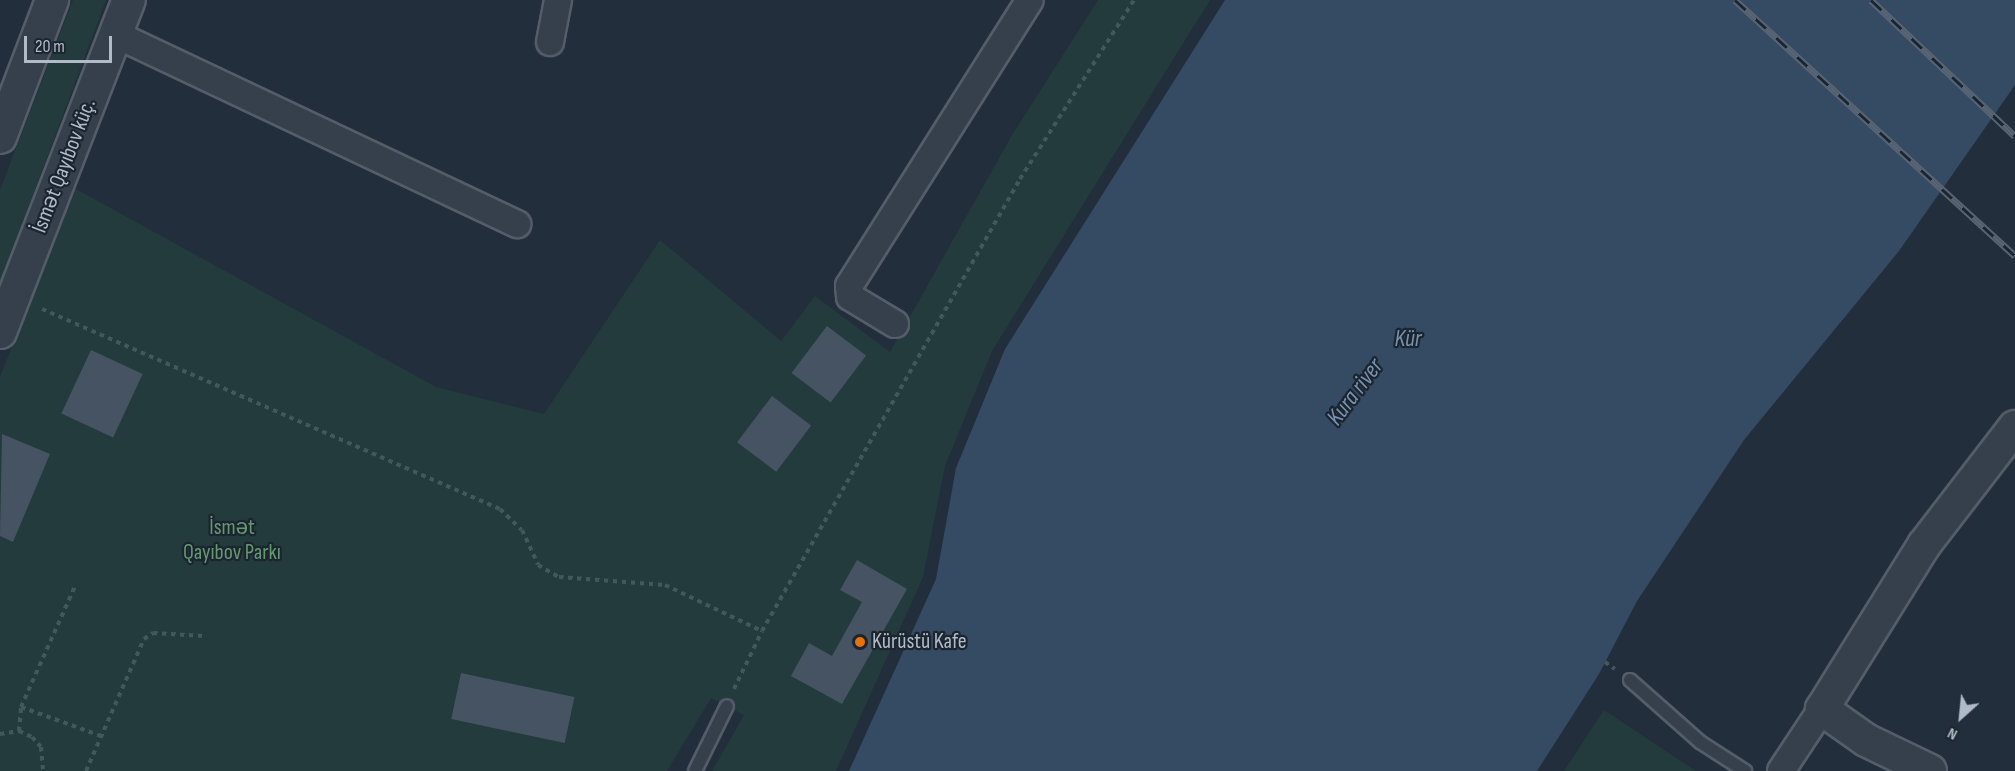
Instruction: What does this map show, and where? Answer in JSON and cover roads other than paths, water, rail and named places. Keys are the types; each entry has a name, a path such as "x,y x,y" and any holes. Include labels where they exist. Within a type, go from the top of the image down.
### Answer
{"street":[{"path":"0,137 52,0"},
{"name":"İsmət Qayıbov küç.","path":"0,332 129,0"},
{"path":"550,42 558,0"},
{"path":"895,324 850,297 849,286 1030,0"},
{"path":"115,34 517,224"},
{"path":"1781,771 1944,516 2015,427"},
{"path":"1822,709 1866,740 1930,771"}],"lane":[{"path":"1630,680 1700,742 1745,771"},
{"path":"695,771 726,706"}],"water":[{"name":"Kür","path":"1225,0 2015,0 2015,85 1899,251 1744,440 1637,601 1599,674 1537,771 849,771 936,579 956,468 1005,349"}],"railway":[{"path":"1735,0 2015,256"},
{"path":"1871,0 2015,136"}],"place":[{"name":"Kürüstü Kafe","path":"860,642"}],"water label":[{"name":"Kura river","path":"1355,392"}],"park label":[{"name":"İsmət Qayıbov Parkı","path":"232,540"}]}
